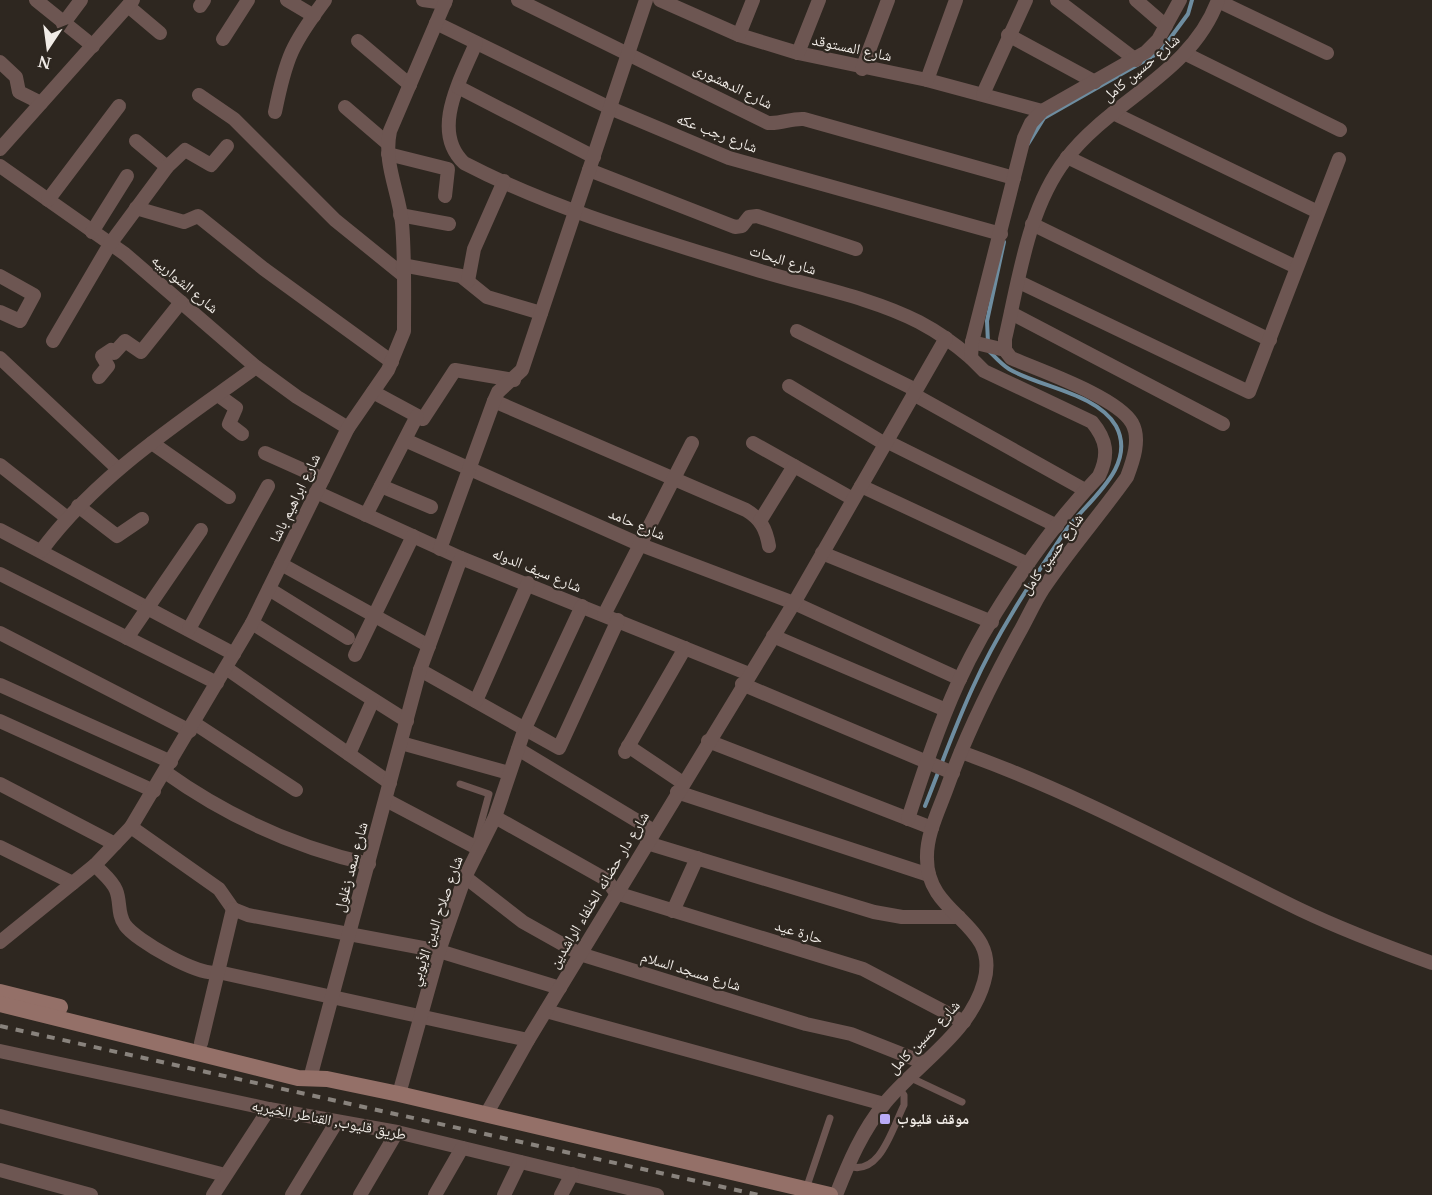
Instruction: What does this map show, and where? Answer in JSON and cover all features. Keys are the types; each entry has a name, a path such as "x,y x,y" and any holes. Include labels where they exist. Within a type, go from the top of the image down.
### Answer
{"main road":[{"path":"0,992 320,1075 830,1195"},
{"path":"0,1004 298,1078 320,1075"}],"street":[{"path":"36,0 93,46"},
{"path":"63,24 81,0"},
{"path":"223,39 248,0"},
{"path":"287,0 314,16"},
{"path":"275,111 288,56 296,40 325,0"},
{"path":"423,0 445,2"},
{"name":"شارع الدهشورى","path":"518,0 768,123 785,123 795,118 804,119 1014,178"},
{"path":"440,549 498,392 514,380 522,370 646,0"},
{"name":"شارع المستوقد","path":"660,0 682,5 739,35 798,53 862,69 927,80 1042,111"},
{"path":"739,35 753,0"},
{"path":"798,53 819,0"},
{"path":"862,69 888,0"},
{"path":"927,80 956,0"},
{"path":"983,94 1008,35 1026,0"},
{"path":"1057,0 1136,60"},
{"path":"1136,0 1166,26"},
{"name":"شارع حسين كامل","path":"908,819 946,710 992,622 1028,564 1085,490 1099,476 1105,462 1106,448 1097,428 1079,416 984,371 971,357 972,342 1024,138 1031,123 1042,111 1136,60 1158,40 1180,0"},
{"path":"1218,1 1326,53"},
{"name":"شارع حسين كامل","path":"836,1195 870,1123 898,1087 964,1022 980,996 988,969 987,956 982,943 940,899 929,875 927,851 932,828 961,752 986,697 1042,590 1127,477 1136,444 1131,422 1110,402 1011,358 1005,350 1011,313 1032,224 1046,189 1067,157 1113,113 1186,54 1208,25 1218,1"},
{"name":"شارع ابراهيم باشا","path":"0,942 95,865 131,827 252,623 348,428 392,362 404,331 400,215 390,178 388,148 390,131 445,2"},
{"path":"0,148 131,3 160,33"},
{"name":"شارع رجب عكه","path":"436,23 610,108 729,158 1001,234"},
{"path":"1008,35 1095,82"},
{"path":"358,42 410,85"},
{"name":"شارع البحات","path":"476,43 458,87 448,127 449,144 464,163 576,211 753,269 889,309 946,338 971,357"},
{"path":"1186,54 1340,130"},
{"path":"0,62 16,78 19,92 41,103"},
{"path":"458,87 592,164 735,227 742,226 749,218 757,216 856,249"},
{"path":"199,95 234,119 335,220 402,270 459,275 488,297 541,313"},
{"path":"48,200 119,106"},
{"path":"345,107 388,148 448,170 446,196"},
{"path":"1113,113 1318,212"},
{"path":"136,141 167,166"},
{"path":"53,341 110,244 167,166 185,150 211,165 227,146"},
{"path":"1067,157 1296,267"},
{"path":"1020,282 1245,392 1252,390 1296,267 1339,159"},
{"name":"شارع الشواربيه","path":"0,166 110,244 256,367 297,397 348,428"},
{"path":"92,232 127,176"},
{"path":"468,281 474,249 504,181"},
{"path":"136,208 184,222 194,216 199,217 264,270 392,362"},
{"path":"400,215 450,224"},
{"path":"1032,224 1270,340"},
{"path":"0,276 33,294 20,321 0,312"},
{"path":"99,377 108,366 102,356 111,350 114,353 124,341 141,352 181,302"},
{"path":"1011,313 1223,424"},
{"path":"797,332 914,392 1085,490"},
{"name":"شارع دار حضانه الخلفاء الراشدين","path":"487,1113 616,893 794,603 946,338"},
{"path":"972,342 1005,350"},
{"path":"0,358 117,468"},
{"path":"41,551 66,517 117,468 256,367"},
{"path":"373,392 424,418 456,370 514,380"},
{"path":"789,386 886,442 1057,526"},
{"path":"218,395 236,408 229,424 242,434"},
{"path":"494,401 746,510 760,521 767,532 769,546"},
{"path":"366,515 417,416"},
{"name":"شارع حامد","path":"405,440 641,545 794,603 960,680"},
{"path":"152,443 229,497"},
{"path":"604,615 692,443"},
{"path":"753,443 853,499"},
{"path":"265,453 322,479"},
{"path":"0,465 66,517"},
{"path":"760,521 794,466"},
{"path":"189,629 268,486"},
{"path":"381,486 431,507"},
{"path":"861,486 1028,564"},
{"name":"شارع سيف الدوله","path":"316,492 461,558 685,648 746,679 953,773"},
{"path":"78,506 117,536 142,519"},
{"path":"0,530 234,654"},
{"path":"127,638 201,530"},
{"path":"355,655 413,536"},
{"path":"822,554 992,622"},
{"name":"شارع سعد زغلول","path":"320,1075 334,997 420,670 461,558"},
{"path":"281,564 429,646"},
{"path":"0,574 217,683"},
{"path":"476,701 528,584"},
{"path":"269,589 348,638"},
{"name":"شارع صلاح الدين الأيوبي","path":"399,1094 439,951 465,877 477,848 495,817 525,728 582,606"},
{"path":"420,670 559,748 618,620"},
{"path":"252,623 407,721"},
{"path":"0,633 192,727 296,790"},
{"path":"773,636 946,710"},
{"path":"685,648 627,749 680,787 929,875"},
{"path":"226,668 390,783"},
{"path":"0,685 168,767 207,800 251,824 321,852 369,864"},
{"path":"349,754 373,700"},
{"path":"0,721 154,791"},
{"path":"708,741 932,828"},
{"path":"401,743 509,773"},
{"path":"518,749 650,837 697,858 874,912 921,918 959,917"},
{"path":"961,752 1001,766 1157,836 1303,911 1432,963"},
{"path":"0,784 115,844"},
{"path":"386,800 477,848"},
{"path":"495,817 607,880 616,893"},
{"path":"131,827 219,889 233,909 248,915 439,951 560,988"},
{"path":"0,847 74,883"},
{"path":"674,911 697,858"},
{"path":"95,865 112,884 118,898 120,916 137,938 206,973 218,972 528,1040"},
{"name":"شارع مسجد السلام","path":"465,877 524,922 580,954 806,1024 851,1034 922,1062"},
{"name":"حارة عيد","path":"616,893 863,969 964,1022"},
{"path":"201,1043 233,909"},
{"path":"546,1011 884,1104"},
{"name":"طريق قليوب, القناطر الخيريه","path":"0,1051 336,1123 397,1132 572,1174 636,1192 657,1195"},
{"path":"213,1195 268,1109"},
{"path":"0,1116 225,1175"},
{"path":"292,1195 336,1123"},
{"path":"360,1195 397,1132"},
{"path":"435,1195 462,1148"},
{"path":"504,1195 520,1162"},
{"path":"0,1170 91,1195"},
{"path":"561,1195 572,1174"}],"lane":[{"path":"460,784 489,794 477,848"},
{"path":"909,1077 962,1102"},
{"path":"848,1166 863,1169 875,1162 904,1106 904,1095 898,1087"},
{"path":"806,1189 830,1118"}],"waterway":[{"path":"1028,144 1044,118 1160,52 1188,14 1192,0"},
{"path":"988,343 987,321 1004,242"},
{"path":"925,806 966,702 993,646 1066,530 1107,483 1120,456 1121,441 1116,426 1107,415 1082,398 1009,369 989,351"}],"railway":[{"path":"0,1026 759,1195"}],"place":[{"name":"موقف قليوب","path":"885,1119"}]}
